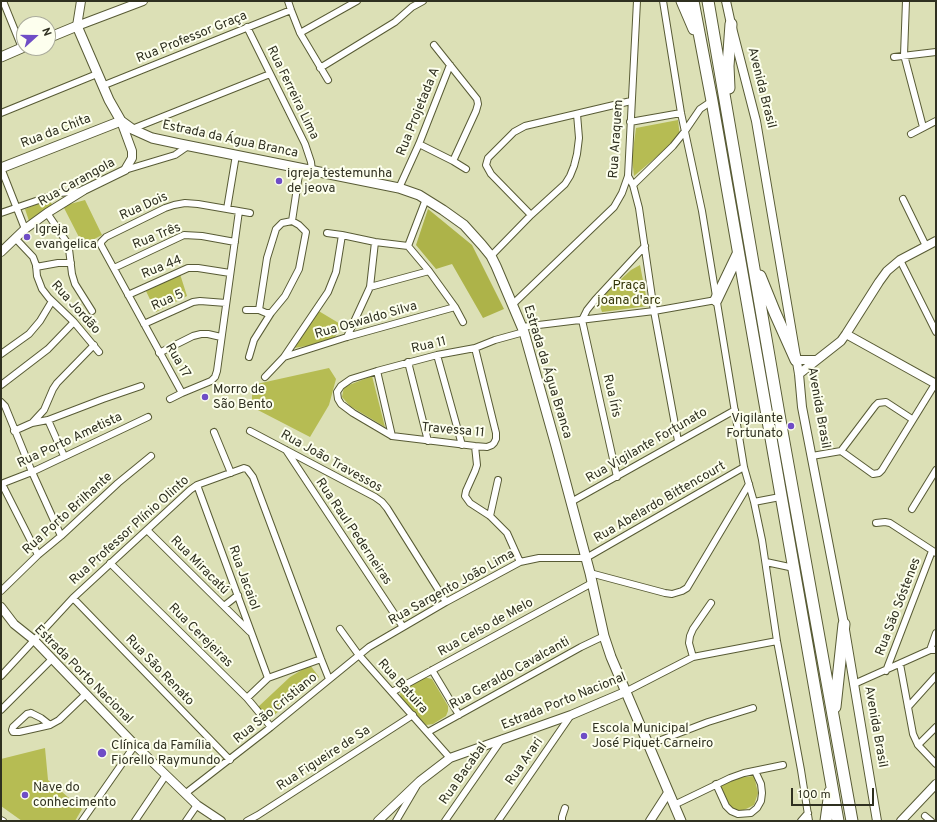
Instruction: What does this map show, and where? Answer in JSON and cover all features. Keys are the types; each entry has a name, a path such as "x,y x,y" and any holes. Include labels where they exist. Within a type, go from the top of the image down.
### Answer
{"highway":[{"path":"682,1 702,44"},
{"path":"693,1 702,44 838,821"},
{"path":"708,1 780,420 852,821"},
{"path":"730,130 728,66 731,24"},
{"path":"750,245 775,313 796,360"},
{"path":"716,300 738,254"},
{"path":"834,720 844,624"},
{"path":"826,821 831,784"}],"main road":[{"path":"56,35 78,26"},
{"name":"Estrada da Água Branca","path":"78,26 102,86 121,121 132,129 152,138 399,188 419,195 464,225 491,256 523,330 590,573 604,636 625,692 681,821"},
{"path":"1,57 16,51"},
{"name":"Rua da Chita","path":"1,168 121,121"}],"street":[{"path":"3,1 16,32"},
{"name":"Estrada da Água Branca","path":"78,26 81,1"},
{"path":"78,26 143,1"},
{"path":"288,1 300,34 328,80"},
{"path":"300,34 357,1"},
{"path":"320,68 395,22 412,4 423,1"},
{"name":"Rua Araquem","path":"513,304 614,207 622,194 628,176 637,1"},
{"path":"663,1 681,113 702,211 744,467 754,502 766,562 777,642 809,821"},
{"name":"Avenida Brasil","path":"726,1 756,121 799,374 802,407 844,624 877,821"},
{"path":"906,1 904,55 923,127"},
{"name":"Rua Professor Graça","path":"102,86 291,10"},
{"name":"Rua Ferreira Lima","path":"247,27 305,144 312,170"},
{"path":"434,45 473,93 478,104 453,160"},
{"path":"894,57 936,52"},
{"name":"Rua Projetada A","path":"399,188 419,144 450,65"},
{"path":"1,113 97,74"},
{"path":"132,129 270,74"},
{"path":"531,215 491,174 486,166 488,158 503,142 525,126 631,101"},
{"path":"633,185 673,146 700,109 712,101"},
{"path":"630,122 681,113"},
{"path":"491,256 531,215 565,184 570,176 577,154 579,138 577,114"},
{"name":"Rua Carangola","path":"1,252 25,229 47,213 84,191 125,170 132,158 132,151 121,121"},
{"path":"911,134 936,121"},
{"path":"419,144 453,160 466,169"},
{"path":"125,170 175,155 188,146"},
{"path":"227,209 236,155"},
{"path":"1,168 25,229"},
{"path":"292,221 300,168"},
{"path":"628,176 633,185 639,208 654,311 678,441"},
{"path":"1,213 59,193 84,191"},
{"path":"408,246 426,199"},
{"path":"903,199 926,246"},
{"name":"Rua Dois","path":"101,245 101,240 106,237 174,205 185,203 198,204 250,213"},
{"name":"Rua 17","path":"101,245 182,393 211,381 217,371 239,211"},
{"path":"47,213 66,240 69,249 74,284 92,311"},
{"path":"249,357 254,340 285,296 302,260 306,232 292,221 282,223 276,229 267,258 259,310"},
{"path":"327,233 375,242 408,246 429,271 455,307 463,322"},
{"name":"Rua Três","path":"114,268 184,235 235,242"},
{"path":"265,377 284,357 328,292 336,272 342,235"},
{"name":"Rua Jordão","path":"15,238 33,257 36,267 36,276 42,289 74,322 99,352"},
{"path":"799,374 841,341 887,271 900,260 936,241"},
{"path":"347,337 370,287 375,242"},
{"path":"582,320 587,310 595,300 645,246"},
{"path":"900,260 936,332"},
{"path":"36,267 58,263 71,263"},
{"name":"Rua 44","path":"128,295 188,268 230,273"},
{"path":"370,287 429,271"},
{"name":"Rua 11","path":"341,386 351,379 377,371 437,355 476,348 523,330 582,320 654,311 716,300"},
{"path":"1,354 29,334 40,321 52,301"},
{"name":"Rua 5","path":"144,324 193,302 200,301 226,303"},
{"name":"Rua Oswaldo Silva","path":"284,357 347,337 455,307"},
{"path":"246,310 259,310 266,313 272,313"},
{"name":"Rua Íris","path":"582,320 617,477"},
{"path":"2,383 48,349 74,322"},
{"path":"159,353 193,336 208,334 221,337"},
{"path":"841,451 873,474 879,473 935,384 846,334"},
{"path":"32,423 44,410 57,383 94,345"},
{"name":"Travessa 11","path":"341,386 337,392 338,399 341,404 353,413 392,436 487,447 494,444 496,439 476,348"},
{"path":"437,355 462,445"},
{"path":"796,360 816,360"},
{"path":"408,362 428,441"},
{"path":"377,371 392,436"},
{"path":"14,431 32,423 48,420 96,401 141,386"},
{"path":"170,399 182,393"},
{"path":"1,402 5,406 14,431 61,536"},
{"path":"812,456 841,451 878,403 886,402 912,420"},
{"name":"Rua Vigilante Fortunato","path":"571,502 734,410"},
{"name":"Rua Porto Ametista","path":"2,484 32,472 148,417"},
{"path":"48,420 64,456"},
{"name":"Rua João Travessos","path":"250,431 382,502 446,602"},
{"path":"214,432 231,473"},
{"path":"476,446 476,471 465,496 470,503 490,516 507,532 520,562"},
{"name":"Rua Raul Pederneiras","path":"285,449 403,627"},
{"name":"Rua Porto Brilhante","path":"1,591 38,555 61,536 118,483 151,456"},
{"name":"Rua Abelardo Bittencourt","path":"586,558 744,467"},
{"name":"Rua Professor Plínio Olinto","path":"1,676 73,598 184,495 197,485 244,468 247,469 253,476 321,659 330,679"},
{"path":"912,509 936,470"},
{"path":"490,516 498,480"},
{"path":"2,484 38,555"},
{"path":"590,573 665,593 672,594 682,592 687,588 749,484"},
{"name":"Rua Jacaiol","path":"197,485 268,678"},
{"path":"754,502 780,496"},
{"path":"876,523 890,523 934,552"},
{"name":"Rua Miracatú","path":"147,530 252,634"},
{"name":"Rua São Sóstenes","path":"886,671 934,552"},
{"name":"Rua Sargento João Lima","path":"358,654 446,602 520,562 539,558 586,558"},
{"path":"766,562 794,568"},
{"name":"Rua Cerejeiras","path":"110,563 247,698 271,727"},
{"name":"Rua Celso de Melo","path":"392,692 592,583"},
{"path":"224,606 238,595"},
{"name":"Rua São Renato","path":"73,598 230,760"},
{"path":"693,657 689,643 690,636 693,629 711,603"},
{"name":"Estrada Porto Nacional","path":"1,607 14,624 34,640 135,745 197,805 221,821"},
{"name":"Rua Batuira","path":"340,629 358,654 450,758"},
{"path":"854,684 933,650 936,633"},
{"name":"Rua Geraldo Cavalcanti","path":"428,732 581,647 604,636"},
{"name":"Estrada Porto Nacional","path":"378,821 420,781 450,758 571,715 625,692 693,657 777,642"},
{"name":"Rua São Cristiano","path":"186,793 271,727 358,654"},
{"path":"1,710 52,659"},
{"path":"247,698 268,678 321,659"},
{"path":"900,664 913,734 918,745 936,764"},
{"path":"432,670 459,715"},
{"path":"908,707 936,676"},
{"path":"50,725 31,713 27,714 18,722 12,730 15,733 50,725 59,720 86,694"},
{"path":"648,745 708,722 753,708"},
{"name":"Rua Figueire de Sa","path":"247,821 258,818 413,715"},
{"name":"Rua Arari","path":"498,821 571,715"},
{"path":"918,745 936,727"},
{"name":"Rua Bacabal","path":"445,821 502,739"},
{"path":"82,821 135,745"},
{"path":"674,805 730,778 783,765"},
{"path":"716,784 726,806 731,811 738,814 751,813 757,808 761,801 762,793 761,784 755,771"},
{"path":"135,821 166,775"},
{"path":"396,821 420,781"},
{"path":"901,821 936,784"},
{"path":"650,821 668,794"},
{"path":"186,821 197,805"},
{"path":"562,821 565,808"},
{"path":"801,821 808,813"},
{"path":"925,816 931,821"}],"green space":[{"path":"678,120 680,137 634,176 632,158 636,128"},
{"path":"50,199 52,205 29,221 25,209"},
{"path":"85,200 102,235 83,245 63,206"},
{"path":"428,209 472,245 504,309 483,318 452,264 436,269 416,245"},
{"name":"Praça joana d'arc","path":"640,265 648,306 602,312 598,300 631,270"},
{"path":"180,274 187,296 156,312 146,291"},
{"path":"317,310 342,325 332,342 294,348"},
{"path":"329,368 336,379 329,405 310,437 252,407 252,385"},
{"path":"372,376 385,427 350,406 342,397 344,387"},
{"path":"310,665 319,677 273,716 267,717 258,707 290,677"},
{"path":"423,677 432,679 448,706 446,716 433,724 426,725 402,700 400,695 401,690"},
{"path":"45,748 48,780 82,809 75,821 22,821 1,806 1,759"},
{"path":"754,776 758,793 754,805 744,810 737,811 728,805 719,785 736,778"}],"place":[{"name":"igreja testemunha de jeova","path":"279,181"},
{"name":"Igreja evangelica","path":"27,237"},
{"name":"Morro de São Bento","path":"205,397"},
{"name":"Vigilante Fortunato","path":"791,426"},
{"name":"Escola Municipal José Piquet Carneiro","path":"584,736"},
{"name":"Clínica da Família Fiorello Raymundo","path":"102,753"},
{"name":"Nave do conhecimento","path":"25,795"}]}
